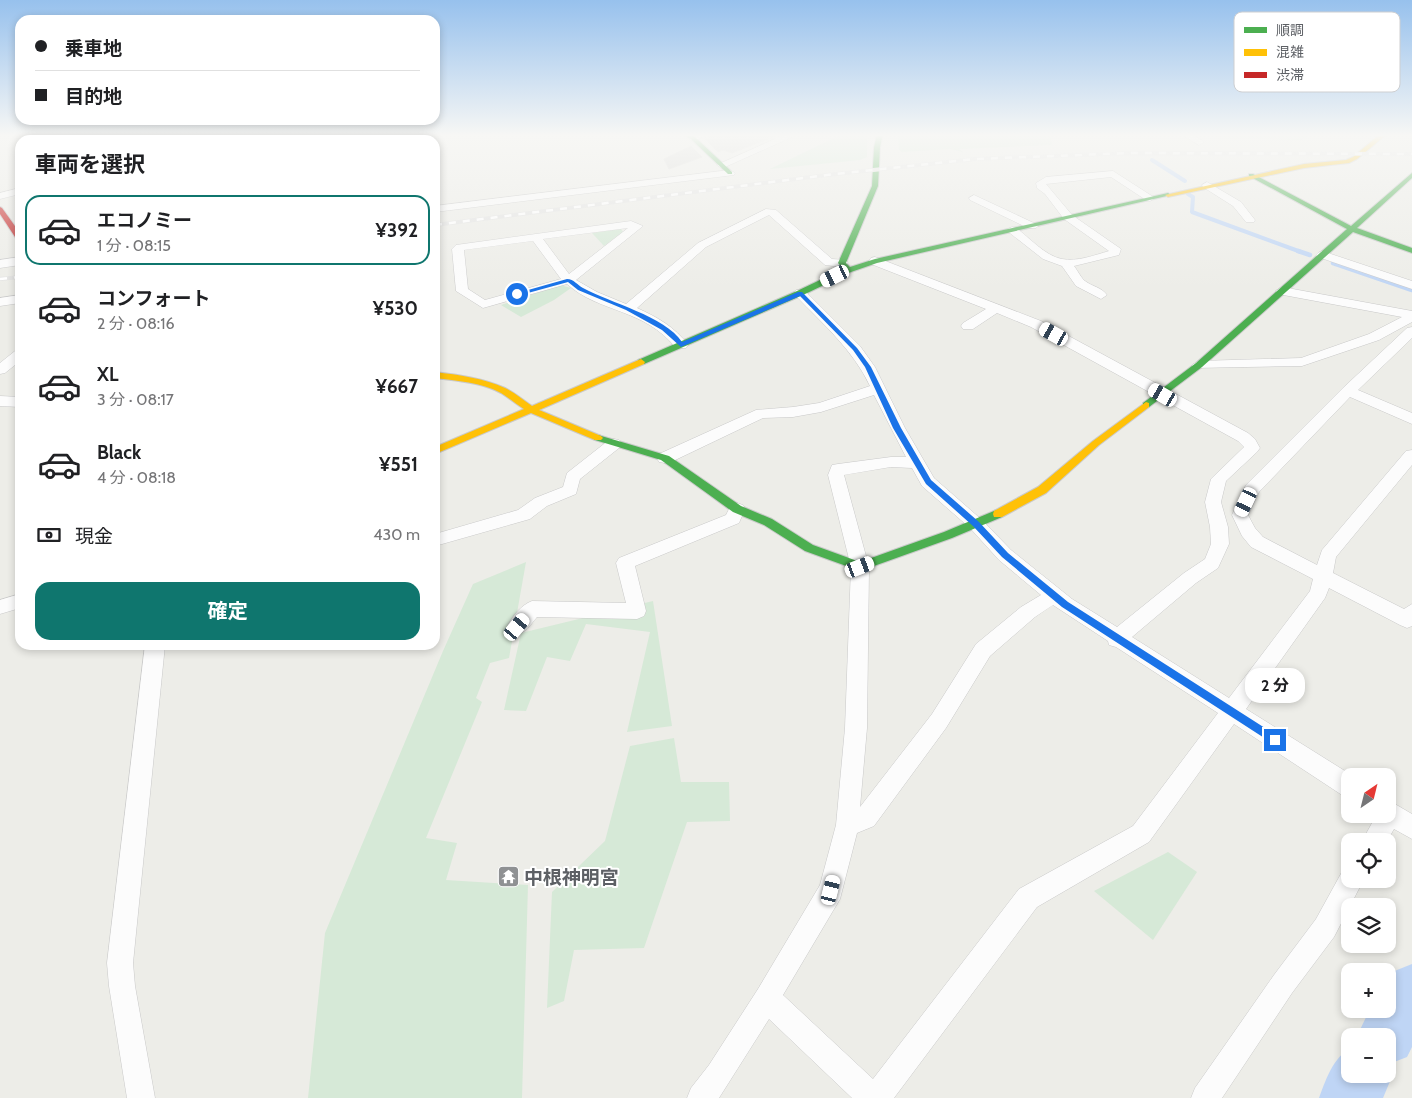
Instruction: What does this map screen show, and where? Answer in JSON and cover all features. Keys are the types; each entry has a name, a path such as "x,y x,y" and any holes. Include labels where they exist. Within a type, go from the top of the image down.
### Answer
{"street":[{"path":"440,208 608,185"},
{"path":"845,266 875,185"},
{"path":"1012,230 1056,261 1066,263 1079,262 1115,253 1116,251 1068,217 1049,192 1041,185"},
{"path":"1130,185 1150,198"},
{"path":"440,449 800,294 845,266 1032,226 1206,185"},
{"path":"1207,185 1237,204 1250,220"},
{"path":"1270,185 1352,229 1412,251"},
{"path":"440,376 490,385 504,391 532,410 614,444 641,449 665,458 737,509 768,522 809,548 860,567 976,524 1032,496 1051,484 1103,438 1163,395 1199,365 1401,185"},
{"path":"0,196 15,192"},
{"path":"974,198 1032,226"},
{"path":"0,209 15,230"},
{"path":"628,309 702,244 766,212 772,212 829,262 845,266"},
{"path":"630,224 637,226 569,280 483,304 462,290 458,249 460,247 630,224"},
{"path":"536,237 569,280 580,289 628,309 664,328 681,345"},
{"path":"1322,255 1412,285"},
{"path":"875,261 1036,324 1243,437 1250,443 1252,448 1219,478 1213,502 1219,527 1220,544 1212,564 1190,578 1116,639"},
{"path":"0,264 15,262"},
{"path":"1066,263 1080,283 1096,290 1101,295"},
{"path":"1282,290 1412,316"},
{"path":"800,294 855,349 868,367 915,462 928,482 976,524 1005,555 1053,596 1116,639 1341,781"},
{"path":"0,302 15,300"},
{"path":"968,326 997,308"},
{"path":"1199,365 1302,362 1374,337 1412,316"},
{"path":"1412,332 1348,391 1252,489 1240,515 1248,532 1257,542 1407,620 1412,612"},
{"path":"0,351 15,352"},
{"path":"0,370 15,357"},
{"path":"665,458 761,413 793,412 821,407 879,388"},
{"path":"1348,391 1412,419"},
{"path":"0,401 15,402"},
{"path":"440,539 524,515 541,502 570,490 573,477 614,444"},
{"path":"768,998 874,1098 1028,898 1141,834 1319,593 1328,555 1412,455"},
{"path":"701,1098 719,1075 768,998 831,890 847,825 856,728 860,567 836,475 838,469 891,462 915,462"},
{"path":"517,627 532,609 636,611 625,563 733,519 737,509"},
{"path":"847,825 866,818 939,721 983,650 1028,612 1053,596"},
{"path":"0,607 15,602"},
{"path":"140,1098 120,963 154,650"},
{"path":"1382,833 1398,818"},
{"path":"1205,1098 1324,928 1347,888"}],"green space":[{"path":"621,229 623,232 604,246 592,233"},
{"path":"560,285 571,288 554,300 521,317 501,305"},
{"path":"526,562 509,658 490,663 476,698 482,702 426,838 457,843 446,880 528,885 522,1098 308,1098 325,933 473,584"},
{"path":"653,601 672,726 627,732 650,632 586,624 570,661 547,657 526,711 504,710 521,633"},
{"path":"674,738 681,782 729,782 730,821 687,822 644,948 574,950 564,1001 547,1008 552,892 605,841 630,746"},
{"path":"1168,852 1197,872 1153,940 1094,891"}],"waterway":[{"path":"1188,194 1193,197 1192,212 1301,252"},
{"path":"1301,252 1310,255"},
{"path":"1333,263 1412,290"},
{"path":"1391,1028 1412,992"},
{"path":"1349,1098 1358,1083"}],"railway":[{"path":"440,224 747,185"},
{"path":"0,279 15,278"}],"traffic: fast":[{"path":"848,270 842,263 875,185"},
{"path":"1270,185 1352,229 1412,251"},
{"path":"1146,405 1199,365 1401,185"},
{"path":"641,362 800,293 848,270 875,261 1168,195"},
{"path":"598,438 665,458 737,509 768,522 809,548 860,567 948,535 998,514"}],"traffic: slow":[{"path":"1168,195 1214,185"},
{"path":"440,449 641,362"},
{"path":"440,376 490,385 504,391 532,410 598,438"},
{"path":"998,514 1042,490 1096,443 1146,405"}],"traffic: jam":[{"path":"0,209 15,231"}],"place":[{"name":"中根神明宮","path":"508,877"}],"route":[{"path":"517,294 569,280 580,289 628,309 664,328 681,345 800,294 855,349 868,367 897,428 928,482 976,524 1005,555 1053,596 1116,639 1275,740"}]}
